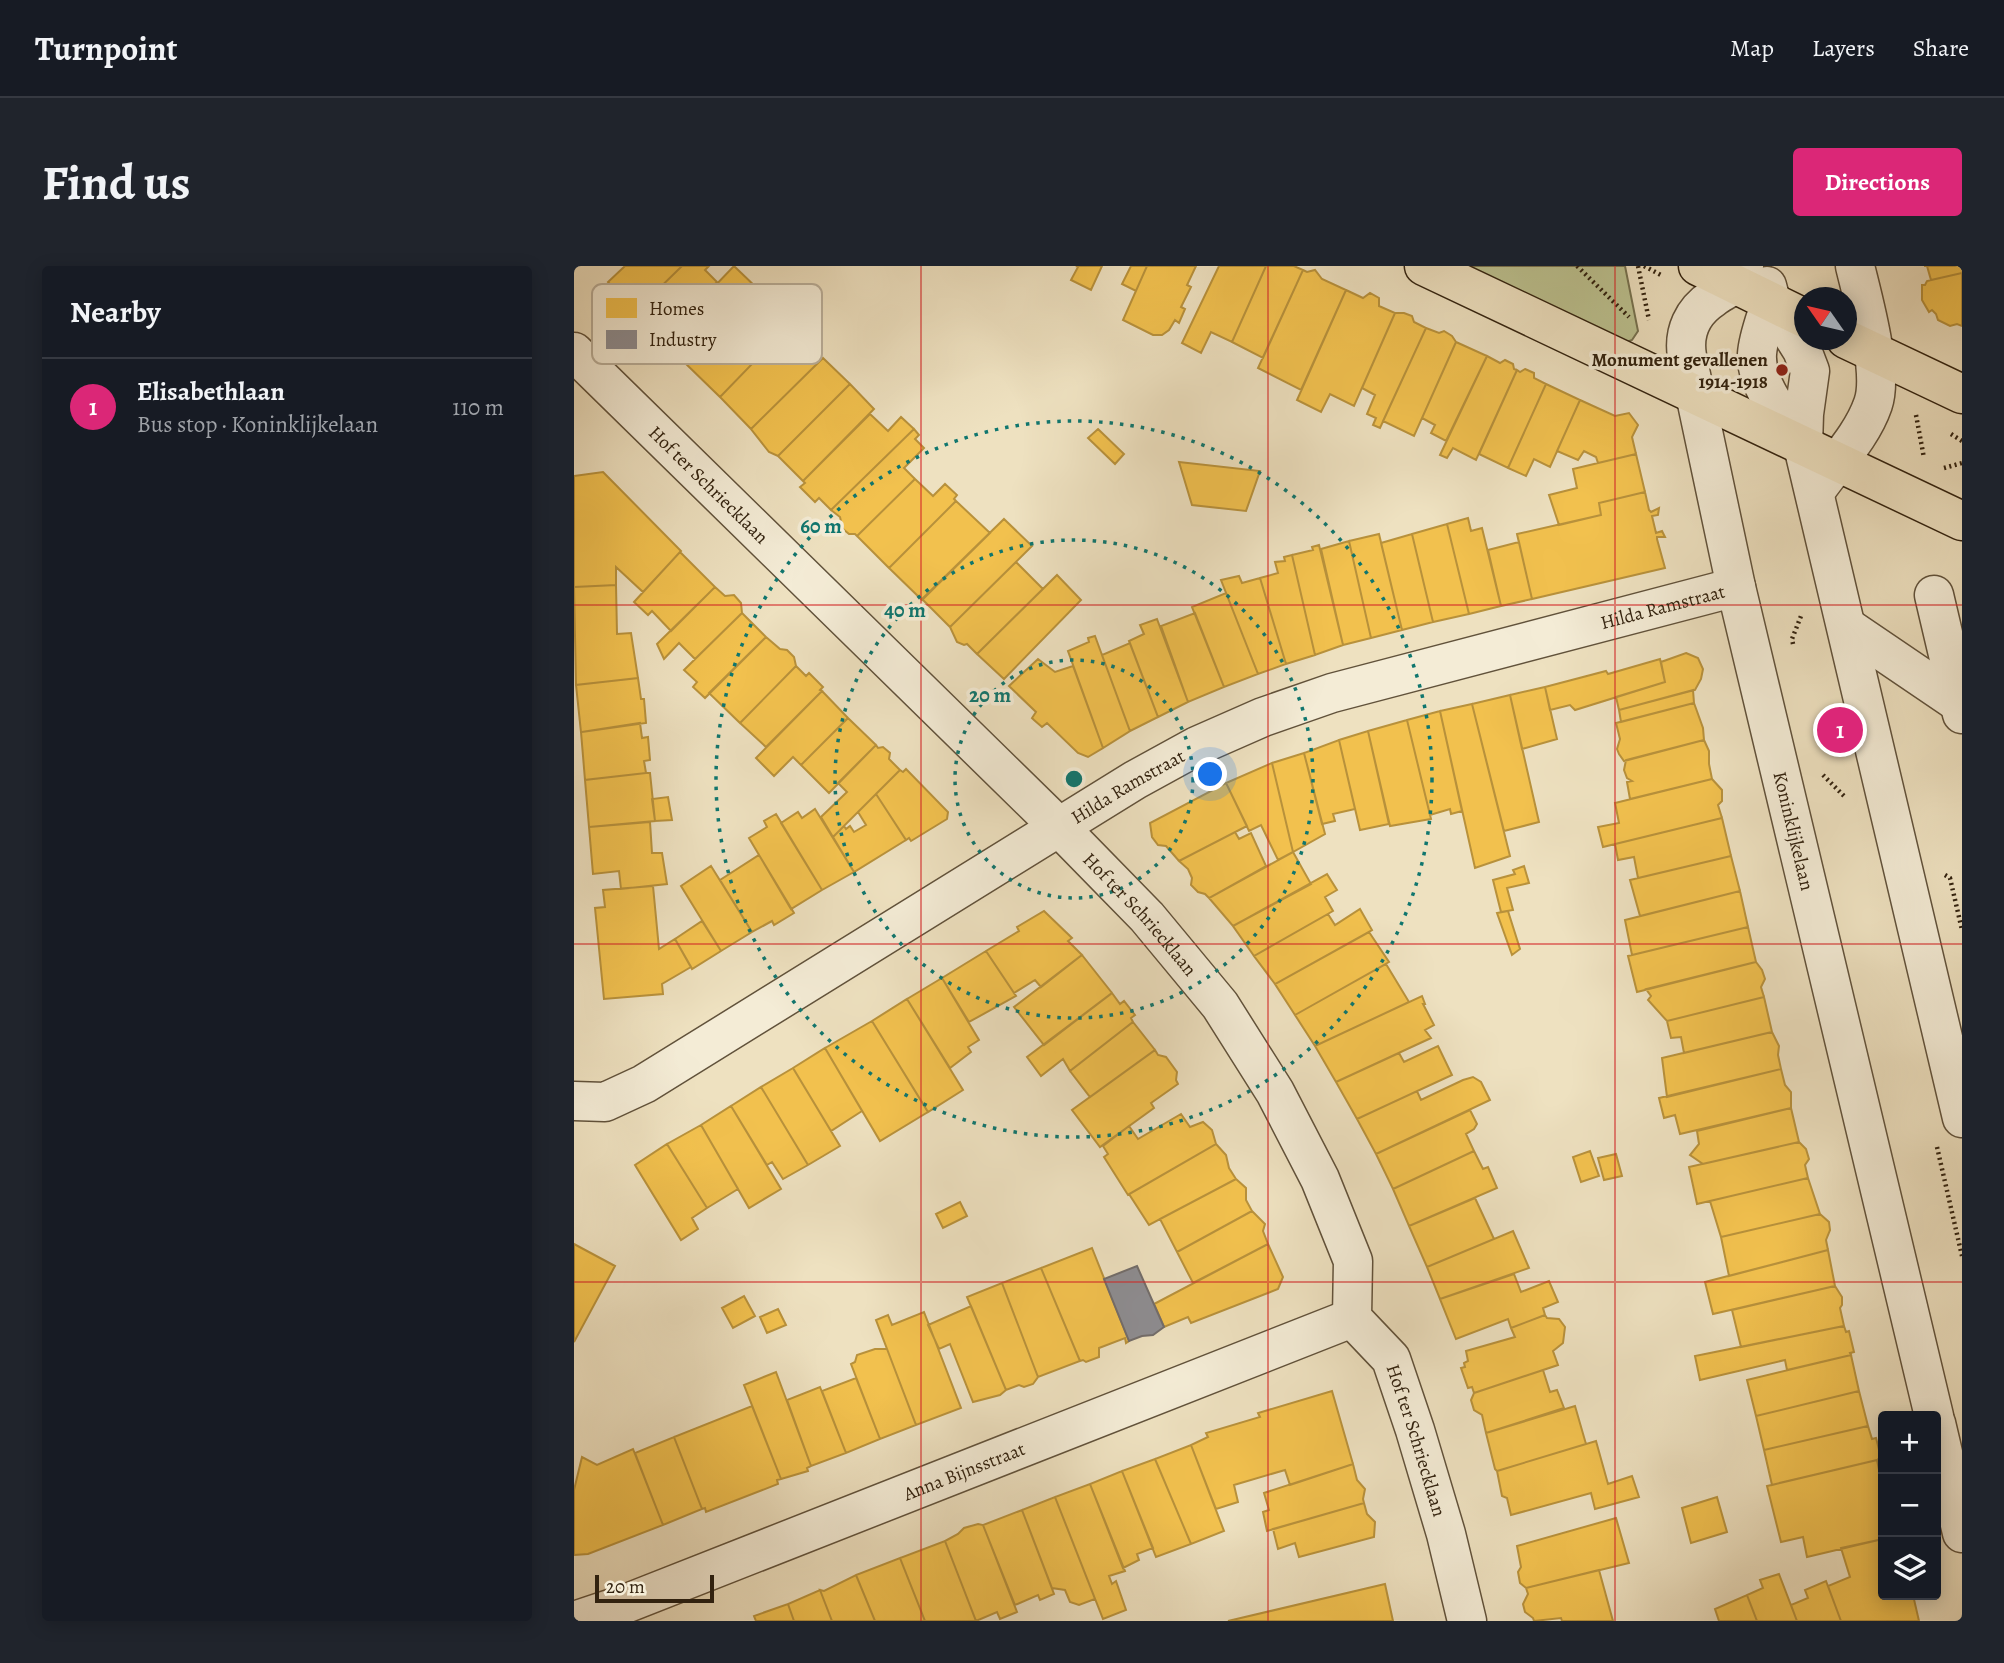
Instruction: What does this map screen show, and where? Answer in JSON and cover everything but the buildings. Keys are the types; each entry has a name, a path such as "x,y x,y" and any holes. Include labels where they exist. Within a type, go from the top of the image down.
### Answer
{"main road":[{"path":"1424,266 1693,394 1818,466 1962,521"},
{"path":"1698,266 1753,279 1794,310"},
{"path":"1860,345 1962,394"}],"street":[{"path":"1818,466 1863,427 1874,402 1876,378 1860,345 1855,266"},
{"name":"Koninklijkelaan","path":"1753,279 1710,300 1692,320 1685,344 1693,394 1736,587 1933,1411"},
{"path":"1753,279 1802,350 1810,371 1804,414 1818,466 1847,628 1962,1118"},
{"name":"Hof ter Schriecklaan","path":"574,352 1059,827 1147,917 1220,1005 1275,1092 1320,1179 1353,1261 1352,1318 1391,1359 1438,1508 1467,1621"},
{"name":"Hilda Ramstraat","path":"574,1101 605,1102 644,1084 1135,780 1197,746 1263,717 1332,693 1736,587"},
{"path":"1934,595 1961,709"},
{"path":"1847,628 1961,709"},
{"name":"Anna Bijnsstraat","path":"574,1621 625,1604 1352,1318"},
{"path":"1941,1444 1962,1533"}],"path":[{"path":"1638,266 1651,328"},
{"path":"1916,411 1924,461"}],"green space":[{"path":"1466,266 1625,266 1638,331 1632,340 1627,342"}],"place":[{"name":"Monument gevallenen 1914-1918","path":"1782,370"},
{"name":"Elisabethlaan","path":"1840,730"}]}
